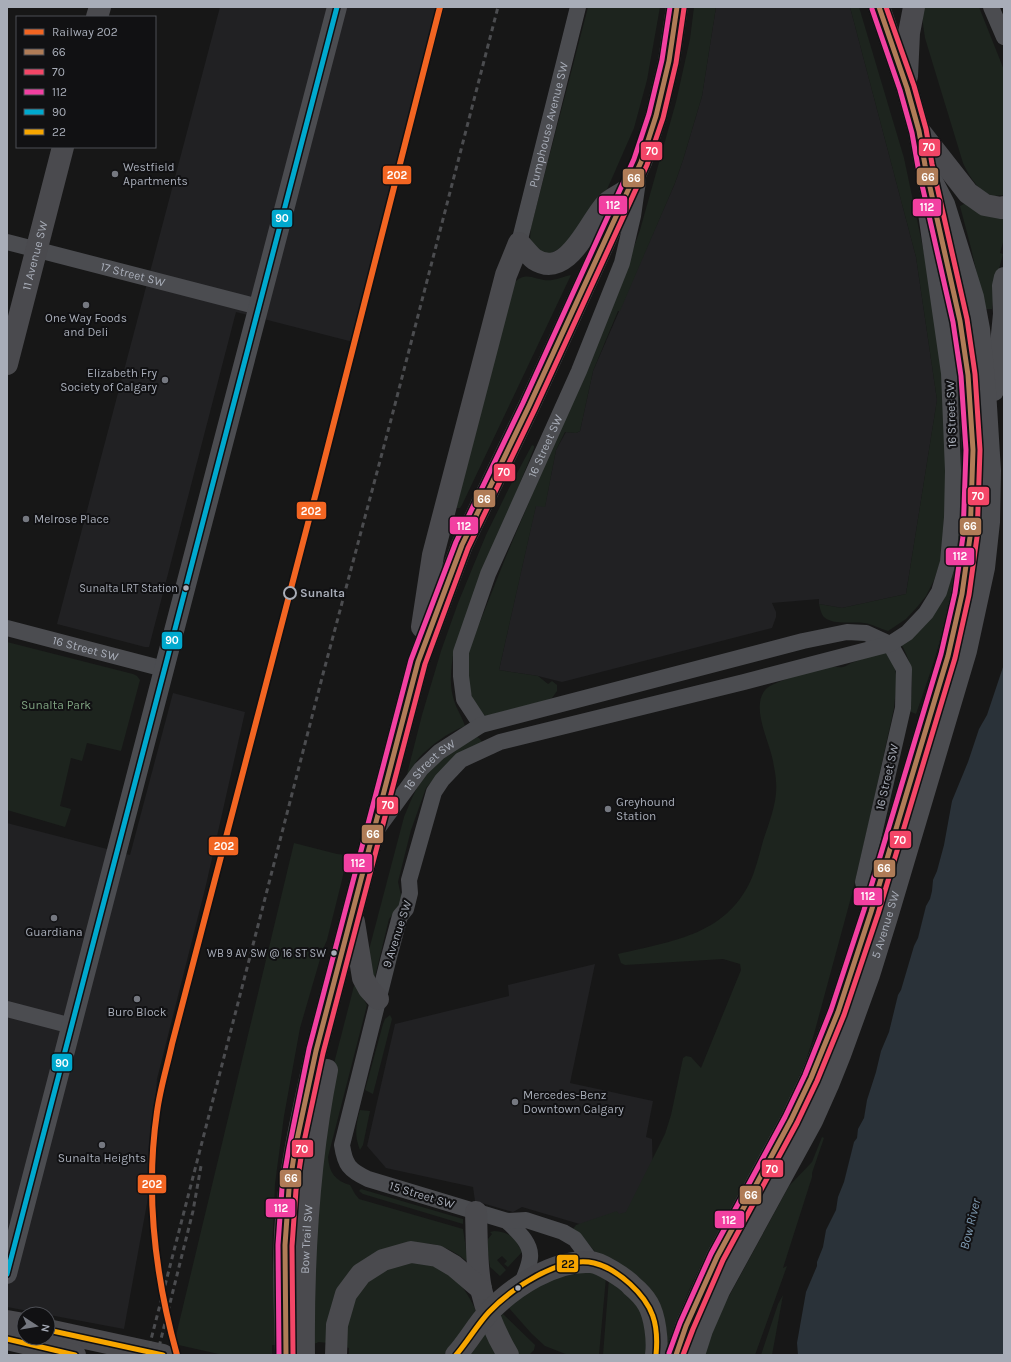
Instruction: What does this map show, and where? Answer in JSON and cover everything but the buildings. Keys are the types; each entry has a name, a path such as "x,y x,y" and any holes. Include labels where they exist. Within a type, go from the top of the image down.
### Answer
{"main road":[{"name":"Bow Trail SW","path":"295,1352 285,1246 287,1210 292,1169 316,1051 418,662 462,545 529,406 641,162 656,116 669,61 677,7"},
{"path":"676,1355 686,1326 717,1257 791,1120 811,1078 838,1012 871,912 948,656 962,594 970,537 973,450 968,375 960,321 925,165 920,131 879,7"},
{"path":"907,88 909,33 914,7"},
{"path":"920,131 968,193 985,205 1000,208 1004,207"},
{"name":"11 Avenue SW","path":"7,364 63,148"},
{"path":"418,662 432,555 506,275 519,243 534,259 543,263 555,264 566,258 576,247 607,203 628,189"},
{"path":"353,913 363,978 369,989 378,999"},
{"path":"476,1212 481,1289 500,1340 508,1355"},
{"path":"336,1355 337,1325 346,1294 361,1274 383,1260 411,1252 436,1256 454,1266 481,1289"},
{"path":"456,1355 466,1344 489,1312 521,1286 549,1269 568,1263 592,1262 627,1280 648,1305 655,1327 656,1355"},
{"path":"56,1332 163,1355"},
{"path":"7,1339 75,1355"}],"street":[{"path":"7,1274 337,7"},
{"name":"Pumphouse Avenue SW","path":"519,243 578,7"},
{"path":"991,7 1004,37"},
{"name":"16 Street SW","path":"481,725 464,699 461,676 461,652 488,574 579,371 622,263 633,216 641,162"},
{"name":"16 Street SW","path":"500,742 744,682 890,644 906,633 926,613 939,592 948,562 952,517 953,471 949,373 923,191 925,165"},
{"name":"5 Avenue SW","path":"695,1355 720,1291 813,1121 829,1085 870,975 967,651 985,568 990,522 991,471 988,412 980,329 974,297 945,204 925,165"},
{"name":"17 Street SW","path":"7,242 259,307"},
{"path":"988,412 996,385 1003,311 1002,286 1004,277"},
{"name":"16 Street SW","path":"7,628 164,669"},
{"name":"16 Street SW","path":"374,834 421,769 439,752 481,725 803,641 847,632 866,633 890,644 904,669 903,708 863,882 871,912"},
{"name":"9 Avenue SW","path":"344,1159 342,1145 400,916 406,908 410,893 409,880 434,792 442,780 461,760 500,742"},
{"path":"7,1009 72,1026"},
{"name":"15 Street SW","path":"344,1159 350,1169 368,1179 476,1212 507,1220 526,1220 563,1232 575,1239 592,1262"},
{"path":"507,1220 521,1235 530,1249 530,1258 521,1286"}],"shaded area":[{"path":"220,7 445,7 357,343 236,312 149,647 145,647 57,624"},
{"path":"716,7 850,7 916,257 937,400 906,594 842,608 819,604 819,599 772,603 776,612 776,617 772,628 562,682 538,676 499,670 536,505 545,506 556,450 566,432 576,433 580,431 593,371 675,183 683,160 702,96"},
{"path":"173,693 245,712 206,885 157,1079 148,1198 124,1329 56,1316 56,1306 16,1306 16,1309 7,1307 7,823 130,855"},
{"path":"595,964 570,1083 653,1101 646,1137 652,1139 653,1178 627,1238 522,1207 513,1212 475,1201 473,1187 386,1168 367,1146 395,1024 509,996 508,985"}],"green space":[{"path":"588,7 660,7 647,80 634,128 605,194 575,240 544,257 530,239 531,227"},
{"path":"694,7 716,7 702,96 675,183 593,371 580,431 576,433 565,432 556,450 545,507 536,506 499,670 538,676 548,684 552,681 557,685 557,691 552,698 544,701 485,716 479,711 475,704 469,687 467,668 468,652 507,554 616,297 640,230 676,102 690,39"},
{"path":"850,7 859,7 904,158 935,305 942,351 948,461 941,559 934,580 926,596 906,619 888,631 867,624 832,621 823,616 819,604 842,608 906,594 937,400 916,257"},
{"path":"922,7 979,7 1004,70 1004,195 994,196 979,188 971,178 963,163 925,38"},
{"path":"966,203 1004,214 1004,239 1000,253 1003,254 995,284 992,309 985,309 960,206"},
{"path":"571,275 462,505 460,508 456,508 514,283 523,277 528,276 552,280"},
{"path":"532,445 534,448 454,649 451,671 453,699 465,726 452,732 434,744 418,759 412,770 407,774 422,715 441,651 458,603 486,535"},
{"path":"963,497 958,556 950,602 935,659 916,714 909,711 912,677 906,652 901,644 924,621 959,523"},
{"name":"Sunalta Park","path":"7,642 133,674 140,680 121,751 87,743 82,761 71,758 60,806 71,809 65,827 7,810"},
{"path":"886,652 893,662 896,676 894,708 853,890 811,1045 801,1074 788,1101 697,1273 667,1347 664,1335 582,1236 573,1229 576,1225 617,1211 619,1214 626,1212 665,1134 671,1115 683,1058 686,1056 691,1057 701,1068 741,970 740,964 723,959 625,965 621,963 618,954 659,945 697,932 714,923 730,911 743,895 753,875 776,797 776,779 773,761 760,714 760,704 766,689 777,682 817,670 831,667 843,667 853,662"},
{"path":"477,737 483,743 440,772 426,788 411,830 398,882 402,900 398,908 389,919 374,981 365,965 404,817 416,789 429,770 444,757"},
{"path":"294,843 337,854 347,855 327,940 300,1028 284,1116 275,1184 272,1254 276,1345 272,1345 272,1355 223,1355 174,1344"},
{"path":"354,986 356,986 367,1005 328,1157 331,1171 340,1181 350,1185 359,1199 463,1229 468,1262 446,1248 426,1243 403,1246 373,1254 329,1343 318,1342 312,1344 310,1298 331,1075"},
{"path":"390,1015 392,1019 373,1094 365,1090 383,1024 385,1019"},
{"path":"360,1110 370,1111 363,1145 360,1150 356,1130"},
{"path":"822,1137 824,1138 783,1268 787,1266 755,1355 700,1355 704,1342 789,1186 812,1162"},
{"path":"361,1189 463,1219 463,1224 363,1194 359,1191"},
{"path":"494,1231 508,1234 514,1239 522,1252 508,1267 504,1264 507,1261 502,1256 497,1260 506,1270 500,1276 490,1267 487,1246 488,1239 492,1234 490,1232"},
{"path":"423,1262 437,1267 454,1278 467,1293 476,1311 456,1342 444,1355 349,1355 349,1348 344,1347 346,1318 362,1284 394,1264"},
{"path":"587,1271 606,1277 599,1355 568,1355 545,1346 531,1333 509,1308 540,1282"},
{"path":"609,1278 632,1297 644,1317 649,1355 603,1355"},
{"path":"783,1295 772,1355 761,1355 778,1304"},
{"path":"503,1314 535,1345 534,1350 529,1355 518,1355 499,1318"},
{"path":"485,1334 499,1355 466,1355"}],"water":[{"name":"Bow River","path":"1004,664 1004,1355 798,1355 797,1343 806,1292 817,1266 817,1262 823,1247 826,1230 836,1210 838,1197 844,1182 854,1142 857,1138 858,1129 864,1118 867,1100 881,1051 889,1032 898,995 918,938 926,906 930,899 933,880 944,845 952,801 968,762 979,729 987,715"}],"railway":[{"path":"147,1355 323,674 392,416 498,7"},
{"path":"157,1355 193,1211 201,1166"}],"rail line":[{"name":"202","path":"177,1355 163,1295 154,1235 152,1173 157,1112 160,1095 440,7"}],"transit line":[{"name":"90","path":"7,1274 337,7"},
{"name":"112","path":"279,1355 278,1245 282,1188 289,1148 309,1049 411,660 456,542 523,403 634,159 649,114 662,60 670,7"},
{"name":"66","path":"286,1355 285,1245 289,1189 295,1149 316,1051 418,662 462,545 529,406 641,162 656,116 669,61 677,7"},
{"name":"66","path":"676,1355 686,1326 717,1257 791,1120 811,1078 838,1012 871,912 948,656 962,594 970,537 973,450 968,375 960,321 925,165 919,131 907,88 879,7"},
{"name":"70","path":"683,1355 723,1260 797,1123 817,1081 844,1015 878,914 955,658 969,595 977,537 980,450 975,374 967,319 932,164 926,129 914,86 886,7"},
{"name":"70","path":"293,1355 292,1246 296,1190 302,1151 323,1053 425,664 468,548 535,409 647,165 663,118 676,63 684,8"},
{"name":"112","path":"669,1353 680,1323 711,1254 785,1117 805,1075 831,1010 864,910 941,654 955,593 963,536 966,450 961,376 953,322 918,167 912,133 900,90 872,9"},
{"name":"22","path":"456,1355 489,1312 498,1303 523,1284 552,1269 566,1264 581,1262 594,1263 604,1266 622,1277 638,1292 653,1316 657,1344 656,1355"},
{"name":"22","path":"56,1332 163,1355"},
{"name":"22","path":"7,1339 75,1355"}],"place":[{"name":"Westfield Apartments","path":"115,174"},
{"name":"One Way Foods and Deli","path":"86,305"},
{"name":"Elizabeth Fry Society of Calgary","path":"165,380"},
{"name":"Melrose Place","path":"26,519"},
{"name":"Sunalta LRT Station","path":"186,588"},
{"name":"Sunalta","path":"290,593"},
{"name":"Greyhound Station","path":"608,809"},
{"name":"Guardiana","path":"54,918"},
{"name":"WB 9 AV SW @ 16 ST SW","path":"334,953"},
{"name":"Buro Block","path":"137,999"},
{"name":"Mercedes-Benz Downtown Calgary","path":"515,1102"},
{"name":"Sunalta Heights","path":"102,1145"}]}
